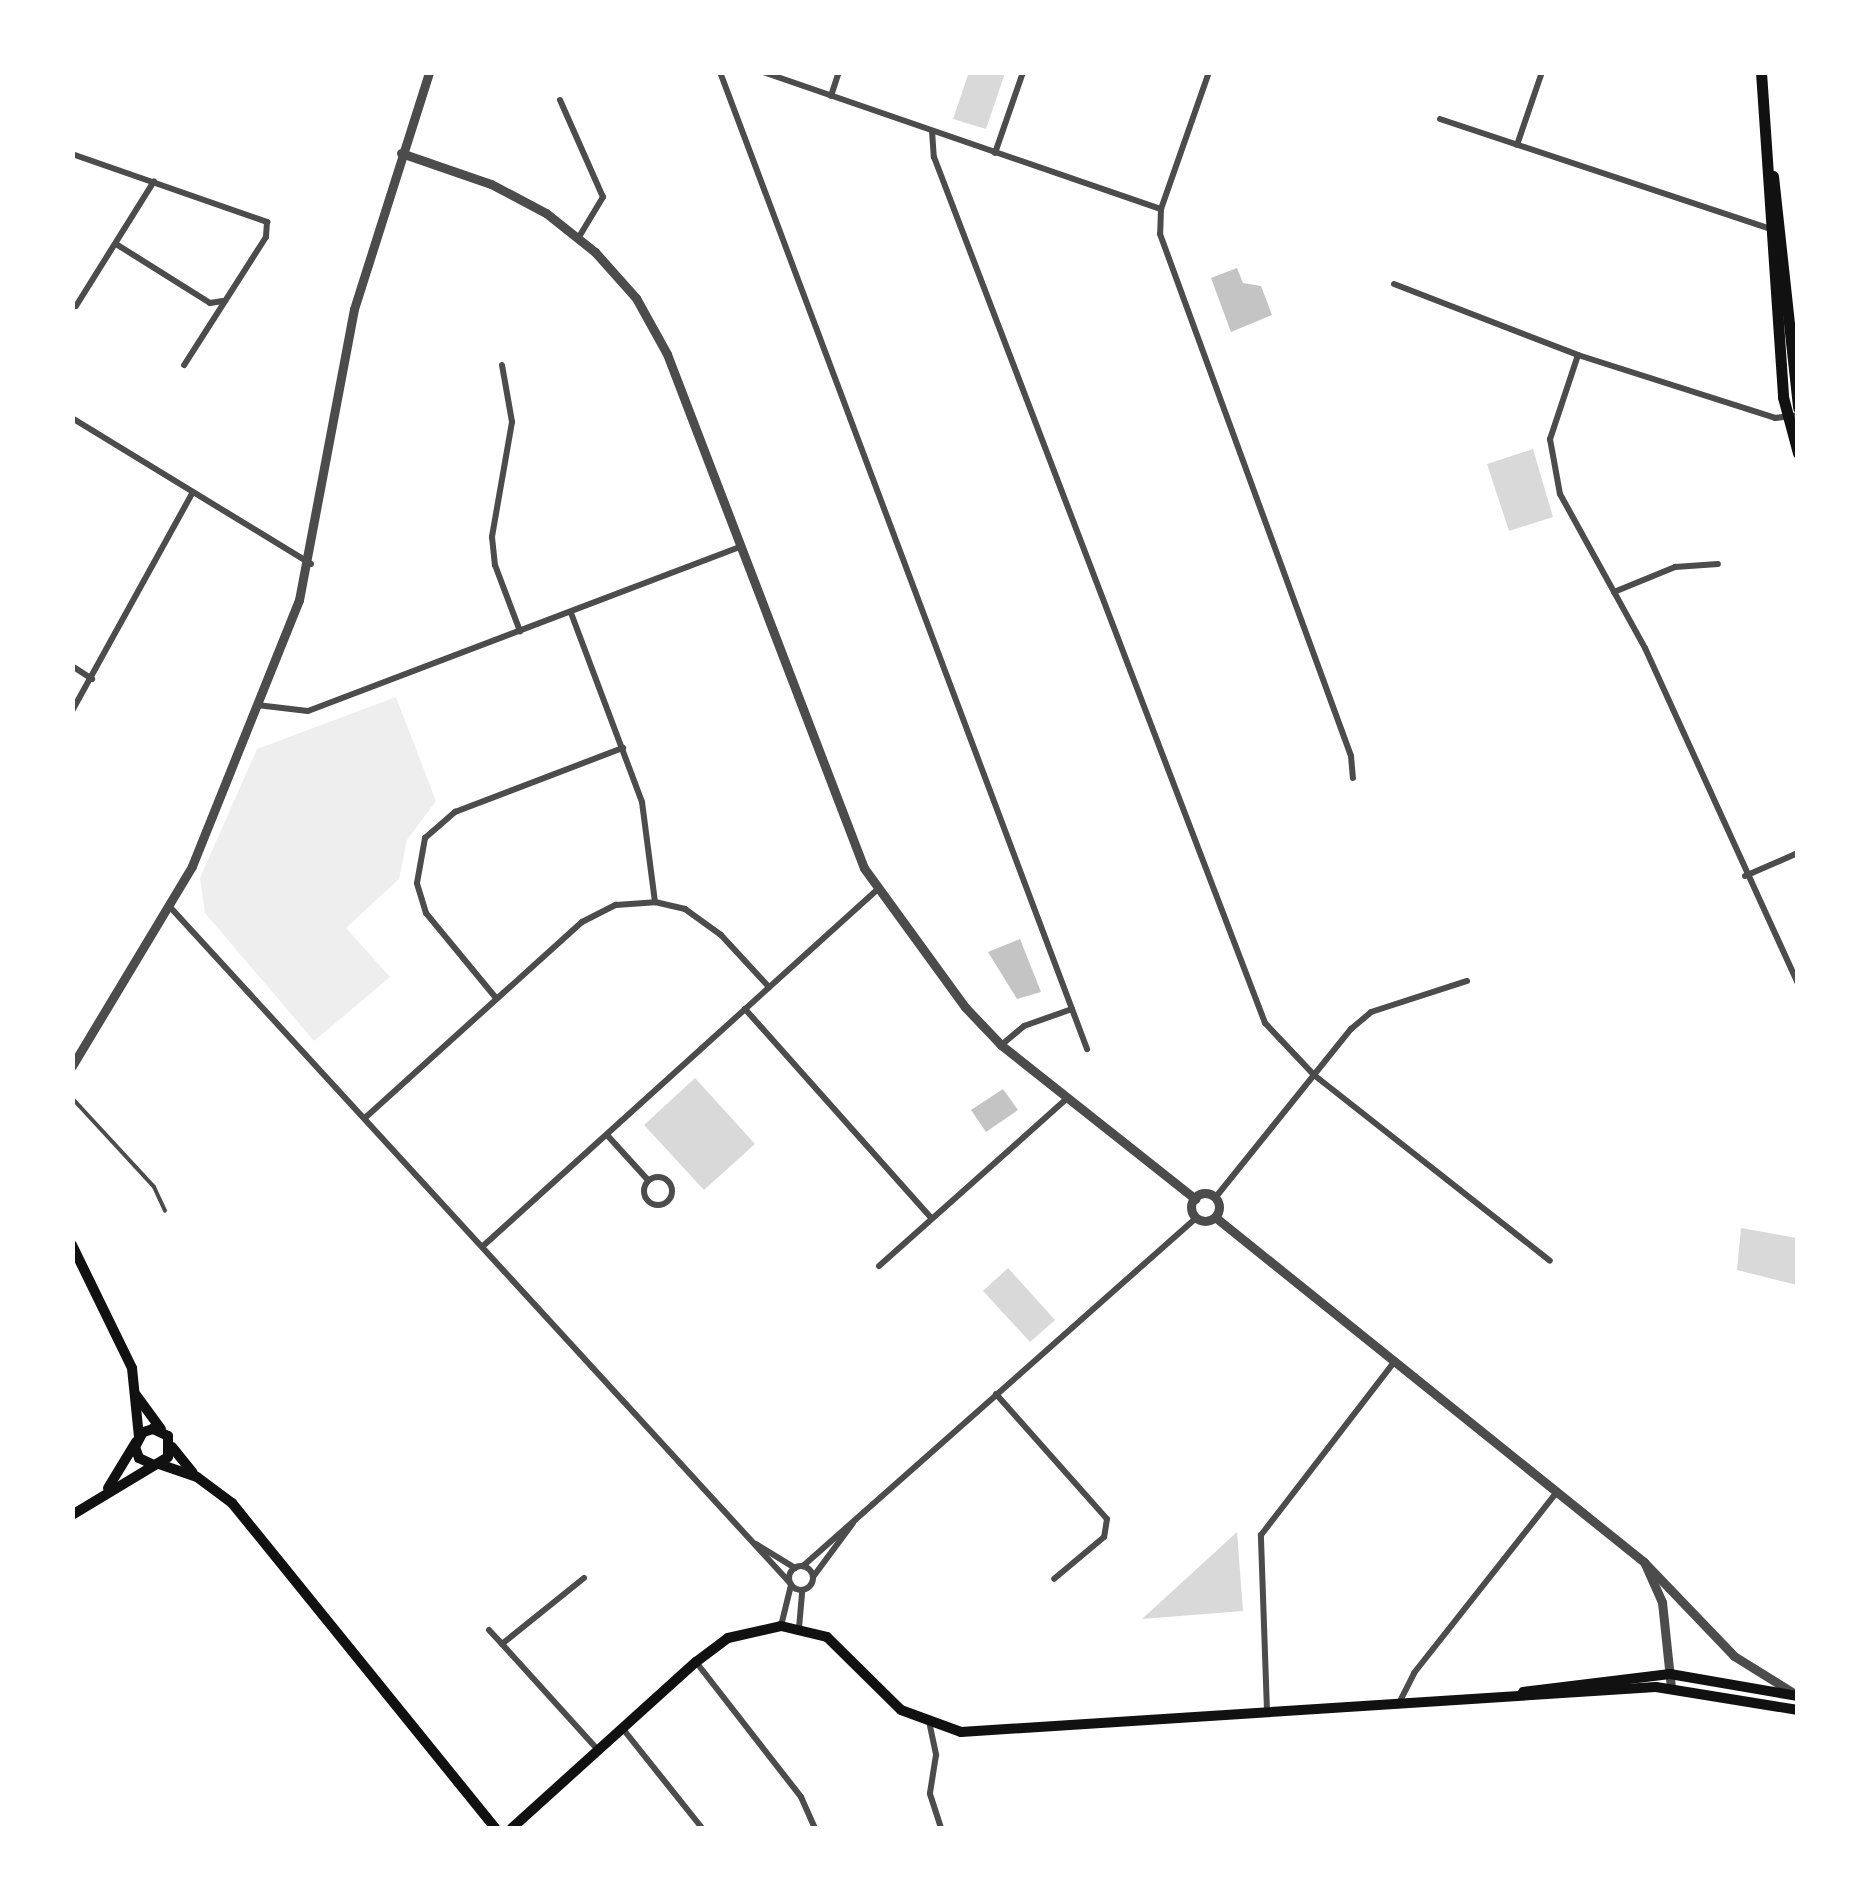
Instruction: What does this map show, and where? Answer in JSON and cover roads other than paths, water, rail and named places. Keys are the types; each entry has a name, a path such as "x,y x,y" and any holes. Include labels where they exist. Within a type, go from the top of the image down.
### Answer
{"highway":[{"path":"1762,72 1773,229 1798,453"}],"main road":[{"path":"72,1245 123,1344 135,1394 139,1458 196,1477"},
{"path":"135,1394 196,1477 232,1502 495,1828"},
{"path":"105,1493 138,1439 164,1432"},
{"path":"72,1515 156,1464 172,1447"},
{"path":"512,1828 696,1662 728,1638 781,1626 826,1638 901,1710 930,1726 961,1732 1398,1705 1670,1680 1798,1696"},
{"path":"1670,1680 1798,1710"}],"street":[{"path":"72,1066 170,907 257,705 310,564 354,310 428,72"},
{"path":"720,72 1087,1049"},
{"path":"763,72 1161,209"},
{"path":"831,96 839,72"},
{"path":"995,153 1023,72"},
{"path":"1209,72 1161,209 1164,256 1351,756 1354,778"},
{"path":"1516,145 1542,72"},
{"path":"560,100 602,197 580,237"},
{"path":"1440,120 1773,229"},
{"path":"932,131 934,158 1265,1023 1314,1075 1550,1260"},
{"path":"401,153 510,192 580,237 630,290 658,334 839,810 878,889 1001,1045 1064,1100 1194,1199 1215,1198"},
{"path":"72,154 266,222 266,237 184,365"},
{"path":"76,306 154,181"},
{"path":"116,244 210,302 223,301"},
{"path":"1394,284 1578,355 1794,413"},
{"path":"1578,355 1550,439 1560,494 1614,592 1798,984"},
{"path":"502,365 512,422 492,536 495,565 520,630"},
{"path":"72,418 310,564"},
{"path":"72,711 138,583 193,492"},
{"path":"257,705 308,711 740,547"},
{"path":"1614,592 1675,566 1718,564"},
{"path":"571,613 647,821 654,902"},
{"path":"72,666 92,678"},
{"path":"496,998 426,913 417,883 425,838 455,812 623,748"},
{"path":"1745,876 1798,853"},
{"path":"483,1246 878,889"},
{"path":"366,1117 592,916 631,902 654,902 702,919 769,987"},
{"path":"170,907 790,1584 802,1590"},
{"path":"1215,1217 1215,1198 1314,1075 1371,1012 1467,981"},
{"path":"745,1009 931,1218"},
{"path":"1001,1045 1024,1026 1072,1009"},
{"path":"879,1266 1064,1100"},
{"path":"607,1135 648,1180 647,1201 669,1200 666,1179 648,1180"},
{"path":"1194,1199 1196,1218"},
{"path":"781,1626 790,1584 799,1567 1196,1218 1215,1217 1644,1562 1734,1656 1798,1696"},
{"path":"1268,1712 1261,1536 1395,1361"},
{"path":"996,1394 1107,1519 1104,1537 1054,1579"},
{"path":"1398,1705 1414,1673 1558,1491"},
{"path":"799,1628 802,1590 860,1514"},
{"path":"751,1541 813,1577"},
{"path":"1644,1562 1662,1602 1670,1680"},
{"path":"502,1644 584,1578"},
{"path":"489,1630 598,1751"},
{"path":"696,1662 801,1797 815,1828"},
{"path":"930,1726 934,1803 941,1828"},
{"path":"623,1729 702,1828"}],"lane":[{"path":"72,1098 154,1187 165,1211"}]}
